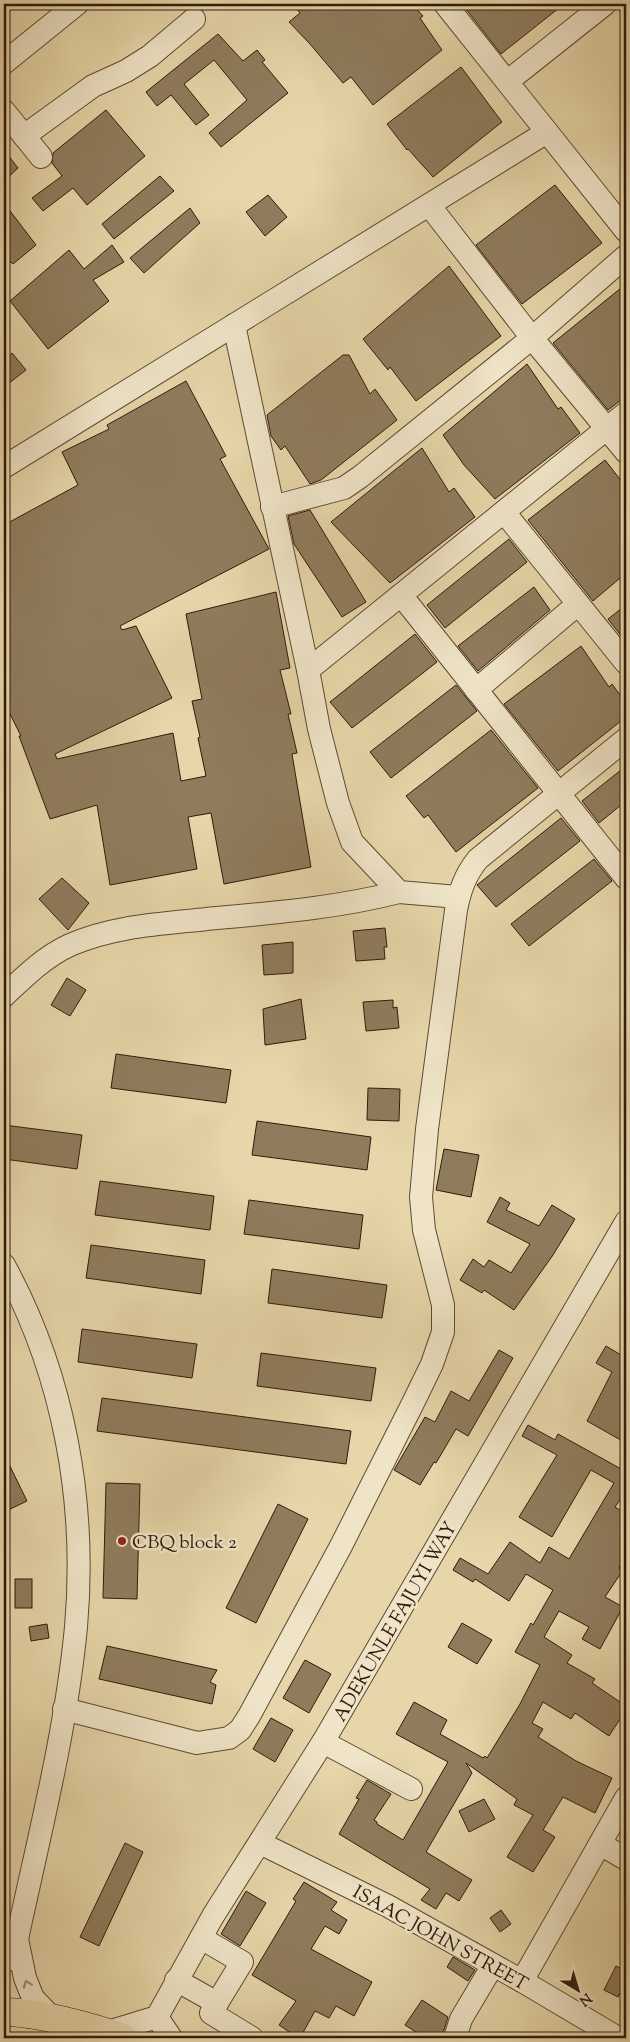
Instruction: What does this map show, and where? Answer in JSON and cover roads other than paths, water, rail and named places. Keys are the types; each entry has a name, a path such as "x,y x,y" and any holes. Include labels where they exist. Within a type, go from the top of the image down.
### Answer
{"main road":[{"path":"4,2012 54,2020 116,2035"}],"street":[{"path":"4,63 78,4"},
{"path":"445,4 626,231"},
{"path":"508,81 605,4"},
{"path":"24,136 93,86 126,71 150,56 194,19"},
{"path":"4,111 41,157"},
{"path":"4,467 548,132"},
{"path":"429,205 532,338 626,452"},
{"path":"272,507 344,488 360,477 532,338 626,256"},
{"path":"234,325 319,729 338,803 352,842 399,892"},
{"path":"308,670 626,413"},
{"path":"504,512 626,663"},
{"path":"401,595 626,878"},
{"path":"476,690 578,604"},
{"path":"64,1709 197,1743 229,1738 240,1730 341,1546 432,1364 443,1332 443,1305 424,1230 421,1197 427,1128 458,897 467,872 478,859 626,739"},
{"path":"4,996 40,963 68,946 100,934 130,926 238,916 364,901 399,892 458,897"},
{"name":"ADEKUNLE FAJUYI WAY","path":"157,2017 200,1938 323,1742 626,1222"},
{"path":"4,1266 18,1291 38,1336 64,1424 74,1477 78,1577 76,1627 64,1709 17,1939 4,1962"},
{"path":"323,1742 411,1789"},
{"path":"522,1981 626,1798"},
{"name":"ISAAC JOHN STREET","path":"260,1843 388,1906 522,1981 618,2038"},
{"path":"600,1844 626,1858"},
{"path":"200,1938 242,1962 211,2013 252,2038"},
{"path":"17,1939 25,1978 33,1998 54,2020"},
{"path":"455,2038 461,2019 493,1965"},
{"path":"176,1980 217,2003"},
{"path":"116,2035 157,2017 171,2038"}],"place":[{"name":"CBQ block 2","path":"122,1541"}]}
